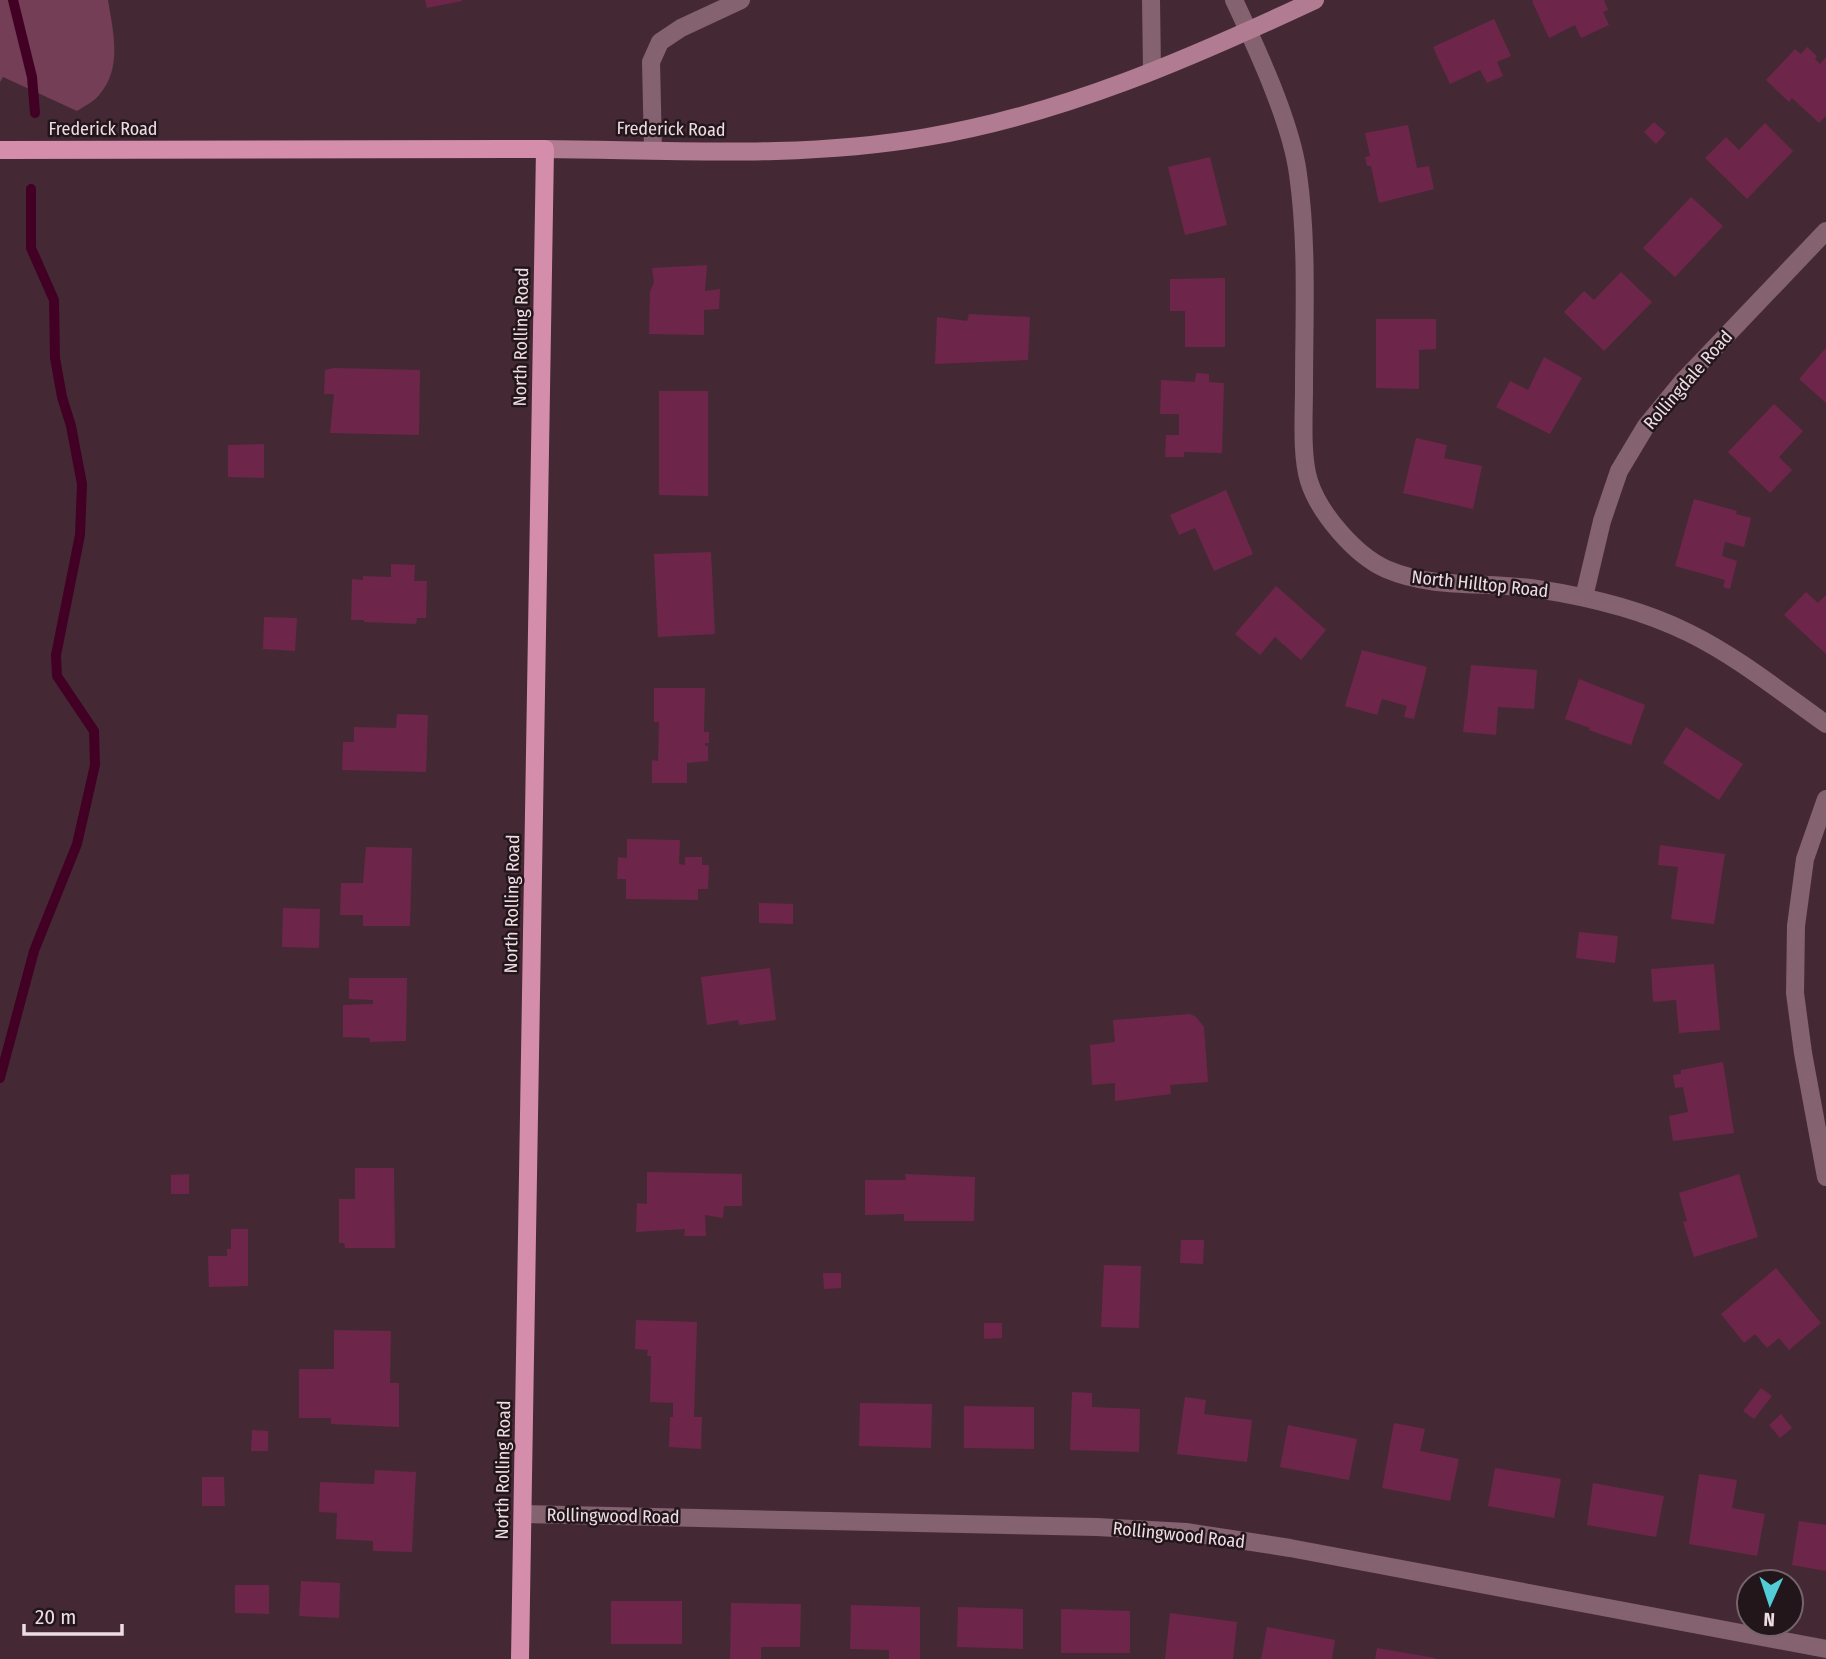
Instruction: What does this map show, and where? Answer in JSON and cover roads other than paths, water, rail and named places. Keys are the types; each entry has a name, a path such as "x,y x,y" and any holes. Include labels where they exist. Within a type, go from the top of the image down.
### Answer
{"main road":[{"name":"Frederick Road","path":"0,150 760,151 848,147 927,137 998,122 1072,101 1152,71 1315,0"},
{"name":"North Rolling Road","path":"520,1659 545,149"}],"street":[{"path":"653,149 651,62 660,42 681,28 741,0"},
{"path":"1151,0 1152,71"},
{"name":"North Hilltop Road","path":"1234,0 1284,120 1298,172 1303,223 1304,435 1308,480 1325,516 1382,568 1414,580 1534,588 1584,597 1643,613 1691,634 1752,671 1826,724"},
{"name":"Rollingdale Road","path":"1584,597 1602,521 1619,471 1646,426 1683,381 1826,231"},
{"path":"1826,799 1805,859 1797,926 1795,993 1826,1177"},
{"name":"Rollingwood Road","path":"523,1514 1097,1527 1186,1532 1290,1548 1826,1649"}],"waterway":[{"path":"13,0 32,77 35,113"},
{"path":"0,1078 34,951 77,844 95,765 94,731 57,676 56,655 80,535 82,484 55,358 54,300 31,248 31,189"}]}
